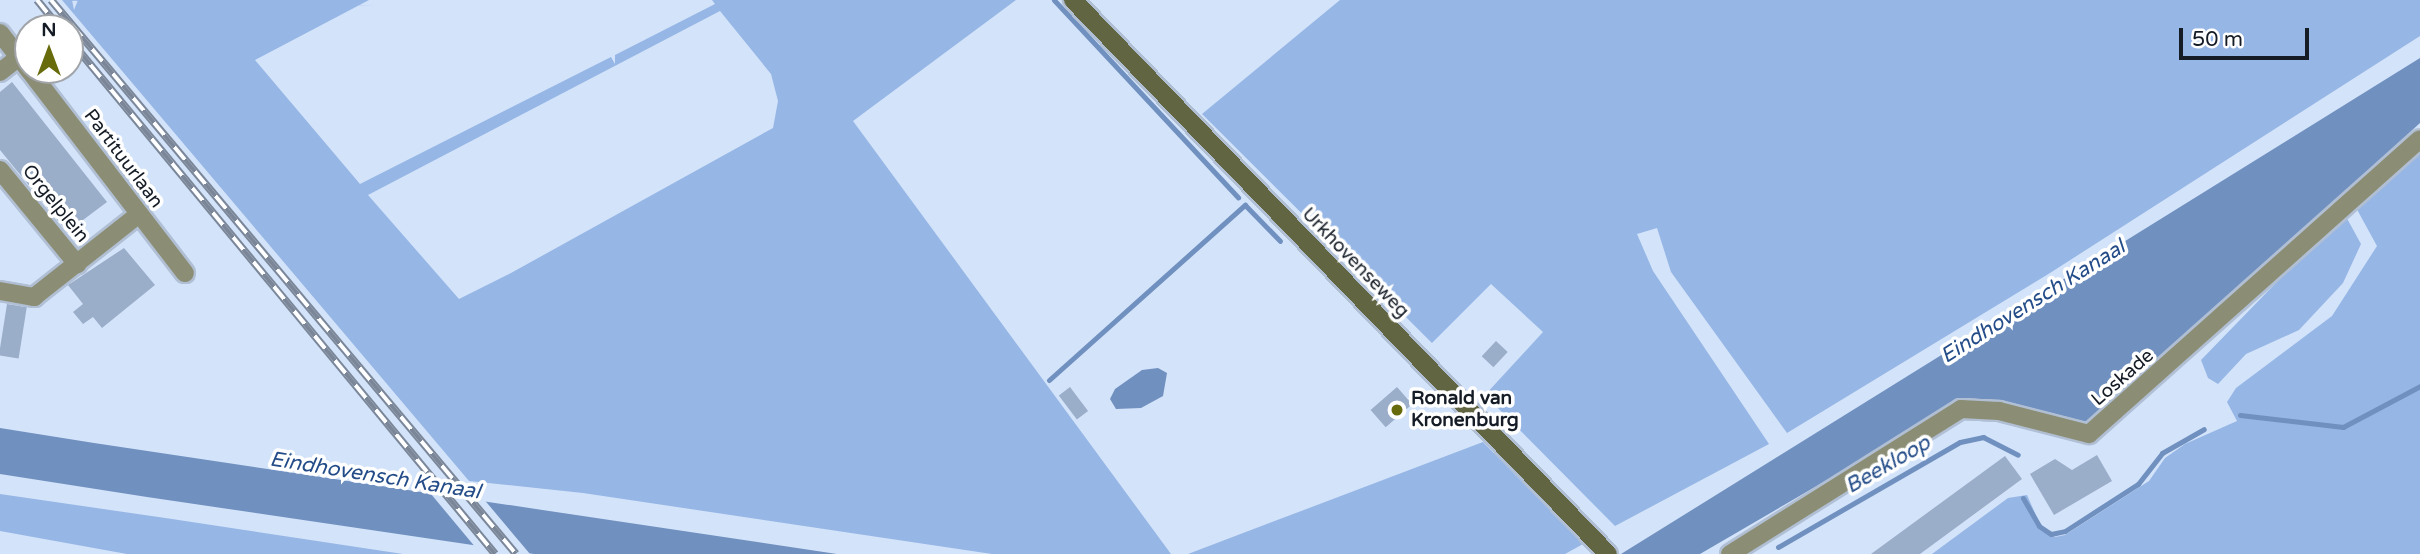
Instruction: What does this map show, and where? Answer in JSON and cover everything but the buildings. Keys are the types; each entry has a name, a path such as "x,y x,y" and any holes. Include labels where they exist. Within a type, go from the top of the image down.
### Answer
{"street":[{"name":"Urkhovenseweg","path":"1073,0 1607,553"},
{"name":"Partituurlaan","path":"0,33 14,51"},
{"name":"Partituurlaan","path":"40,84 185,273"},
{"name":"Loskade","path":"1730,554 1961,409 1999,411 2089,434 2420,139"},
{"name":"Orgelplein","path":"0,170 76,264"},
{"name":"Orgelplein","path":"0,291 34,297 139,214"}],"shaded area":[{"path":"62,0 72,0 74,10 78,0 369,0 255,60 360,184 611,57 615,64 615,55 715,4 712,0 1016,0 853,121 1171,554 992,554 583,493 469,481 84,26 84,14 74,14","holes":["720,11 771,74 778,101 773,128 459,299 368,195"]},
{"path":"1340,0 2420,0 2420,36 2050,273 1787,433 1671,272 1657,228 1637,234 1653,271 1769,444 1615,526 1485,395 1543,332 1491,284 1432,343 1202,114"},
{"path":"2420,150 2420,554 1932,554 2008,498 2027,495 2043,531 2055,537 2065,535 2149,481 2165,458 2185,444 2237,421 2227,402 2236,388 2332,316 2377,246 2354,204"},
{"path":"2344,213 2361,244 2343,283 2299,330 2246,354 2218,384 2208,378 2201,360"},
{"path":"1483,442 1583,544 1565,554 1188,554"},
{"path":"0,494 403,554 127,554 0,531"}],"water":[{"name":"Eindhovensch Kanaal","path":"2420,58 2420,123 2088,426 1968,398 1700,554 1621,554"},
{"path":"1158,368 1167,373 1163,396 1141,408 1116,409 1110,399 1115,389 1142,370"},
{"path":"0,428 837,554 534,554 147,497 0,474"}],"pier":[{"path":"426,488 482,497 530,554 476,548"}],"waterway":[{"path":"1054,0 1238,197"},
{"path":"1049,380 1245,205 1280,241"},
{"name":"Beekloop","path":"2240,415 2343,427 2420,386"},
{"name":"Beekloop","path":"2023,498 2039,526 2051,534 2065,531 2138,484 2162,453 2204,429"},
{"name":"Beekloop","path":"1778,547 1960,442 1983,437 2018,455"}],"railway":[{"path":"37,0 48,14"},
{"path":"51,0 516,554"},
{"path":"84,57 495,554"}],"place":[{"name":"Ronald van Kronenburg","path":"1397,410"}]}
